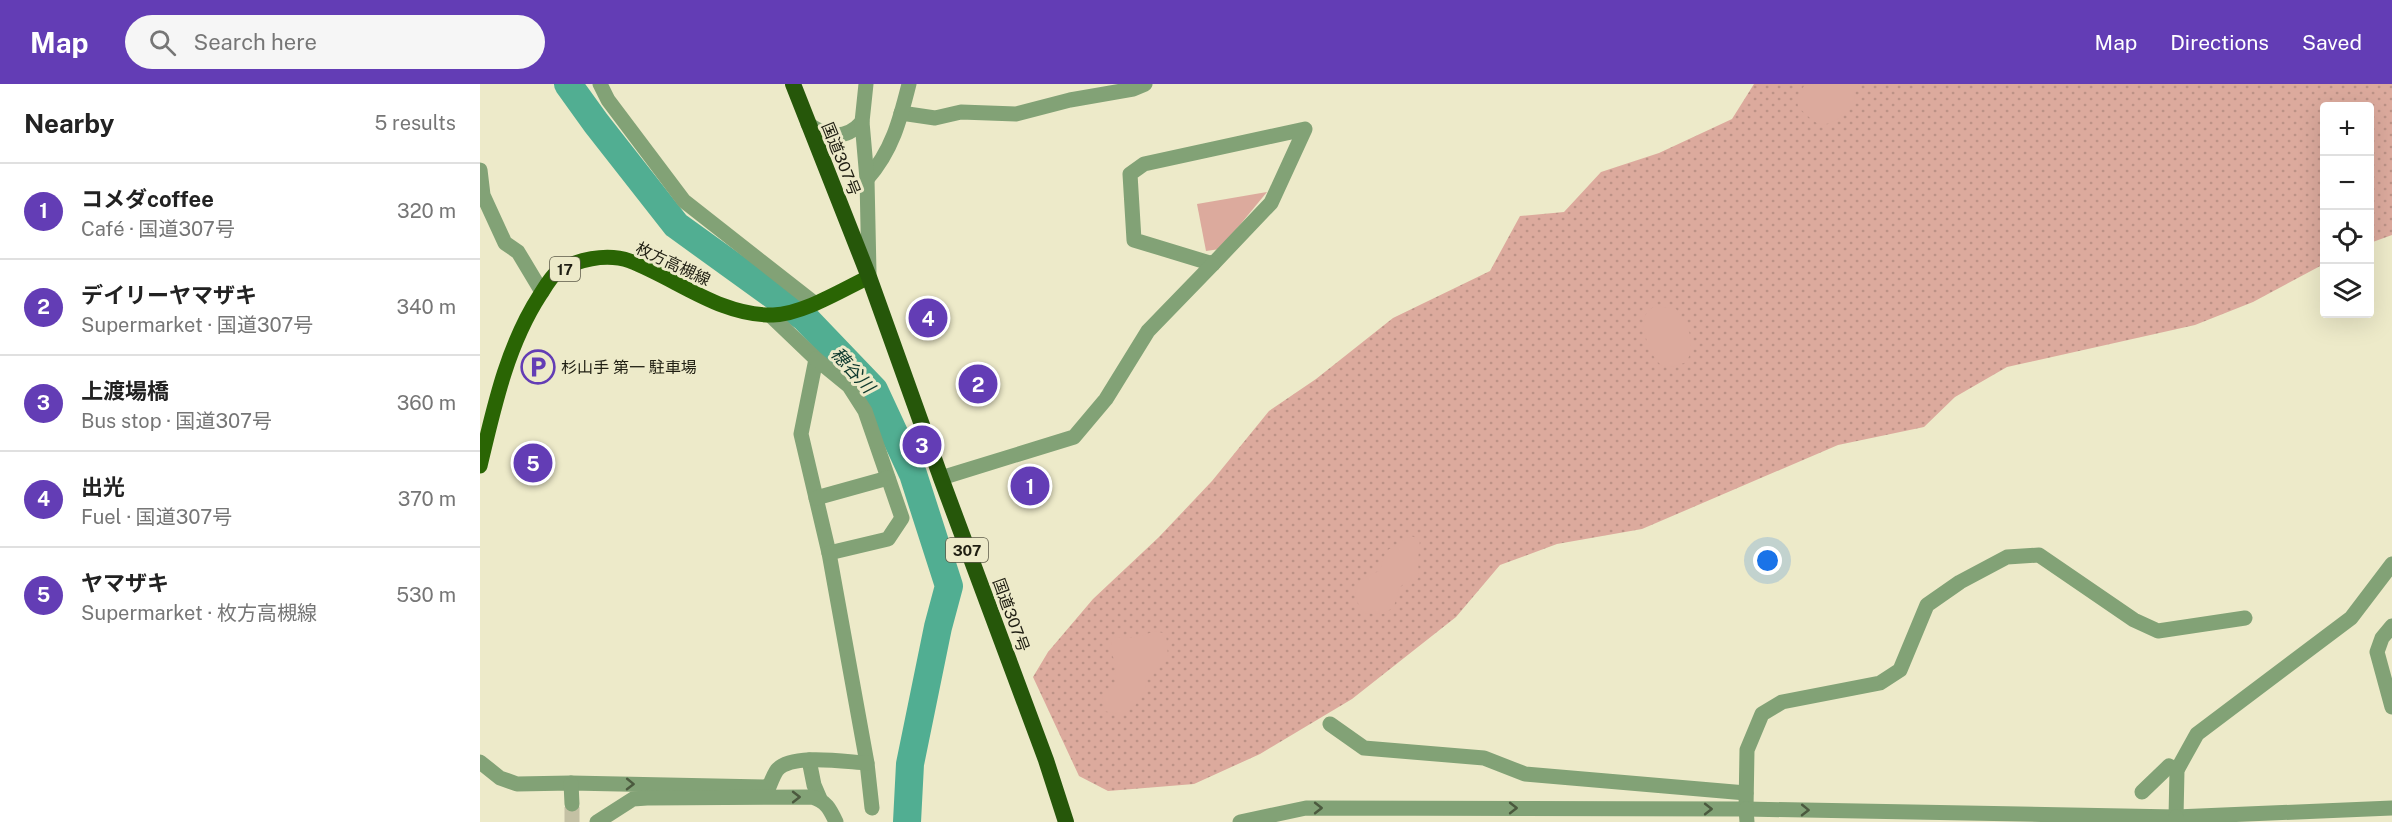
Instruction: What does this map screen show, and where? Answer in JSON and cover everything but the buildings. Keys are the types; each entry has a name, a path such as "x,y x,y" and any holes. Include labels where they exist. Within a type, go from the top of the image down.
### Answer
{"highway":[{"name":"国道307号","path":"793,84 869,277 940,478 1046,760 1066,822"}],"main road":[{"name":"枚方高槻線","path":"480,466 497,393 530,312 555,274 580,261 602,258 628,261 724,307 771,315 786,314 869,277"}],"street":[{"path":"600,84 609,100 684,201 813,303"},
{"path":"866,84 862,122 867,179 869,277"},
{"path":"867,179 879,165 892,142 909,84"},
{"path":"902,113 935,118 961,112 1016,114 1070,100 1133,89 1145,84"},
{"path":"808,124 831,136 848,133 862,122"},
{"path":"940,478 1074,437 1106,399 1148,331 1213,264 1271,203 1305,129 1144,164 1130,174 1134,240 1213,264"},
{"path":"480,170 483,195 505,243 518,252 542,292"},
{"path":"771,315 816,359 849,386 865,411 902,518 888,539 829,553"},
{"path":"816,359 801,434 829,553 867,763 872,808"},
{"path":"816,498 888,478"},
{"path":"1747,815 1747,750 1762,714 1782,702 1880,683 1900,670 1927,605 1960,582 2007,557 2039,555 2134,620 2158,631 2245,618"},
{"path":"2176,819 2177,770 2198,734 2351,618 2392,564"},
{"path":"2392,626 2382,638 2377,652 2392,707"},
{"path":"1330,724 1364,748 1484,758 1525,774 1746,793"},
{"path":"480,762 500,778 517,784 769,787 778,770 788,763 809,760 867,763"},
{"path":"809,760 814,785 820,800"},
{"path":"2142,792 2169,766 2177,770"},
{"path":"572,783 572,804"},
{"path":"597,822 633,799 812,797 828,806 836,822"},
{"path":"1239,822 1306,808 2176,819 2342,816 2392,808"}],"shaded area":[{"path":"1754,84 2392,84 2392,235 2374,242 2374,102 2320,102 2320,266 2253,302 2195,325 2007,367 1955,397 1924,427 1838,445 1642,529 1557,544 1500,565 1456,617 1352,699 1260,754 1194,784 1108,791 1079,776 1033,677 1048,652 1093,599 1159,537 1212,481 1269,411 1316,379 1393,318 1490,271 1520,216 1564,212 1601,172 1659,153 1732,119"},
{"path":"1859,84 1854,93 1855,99 1844,113 1834,121 1823,124 1815,122 1798,107 1797,96 1804,86"},
{"path":"1267,192 1220,249 1206,251 1197,204"},
{"path":"1655,306 1676,309 1684,322 1691,340 1687,362 1666,367 1655,358 1649,346 1644,321 1647,312"},
{"path":"1411,536 1420,539 1419,577 1415,582 1407,581 1399,588 1394,607 1383,614 1364,613 1356,596 1358,583 1380,570 1386,551"},
{"path":"1156,631 1166,634 1168,656 1146,678 1145,690 1140,700 1121,715 1104,711 1102,696 1116,681 1115,661 1109,649 1114,637 1133,638"}],"waterway":[{"name":"穂谷川","path":"568,84 676,225 805,318 874,390 913,474 949,586 938,627 910,764 907,822"}],"tunnel":[{"path":"572,804 572,822"}],"place":[{"name":"出光","path":"928,318"},
{"name":"杉山手 第一 駐車場","path":"538,367"},
{"name":"デイリーヤマザキ","path":"978,384"},
{"name":"上渡場橋","path":"922,445"},
{"name":"ヤマザキ","path":"533,463"},
{"name":"コメダcoffee","path":"1030,486"}]}
